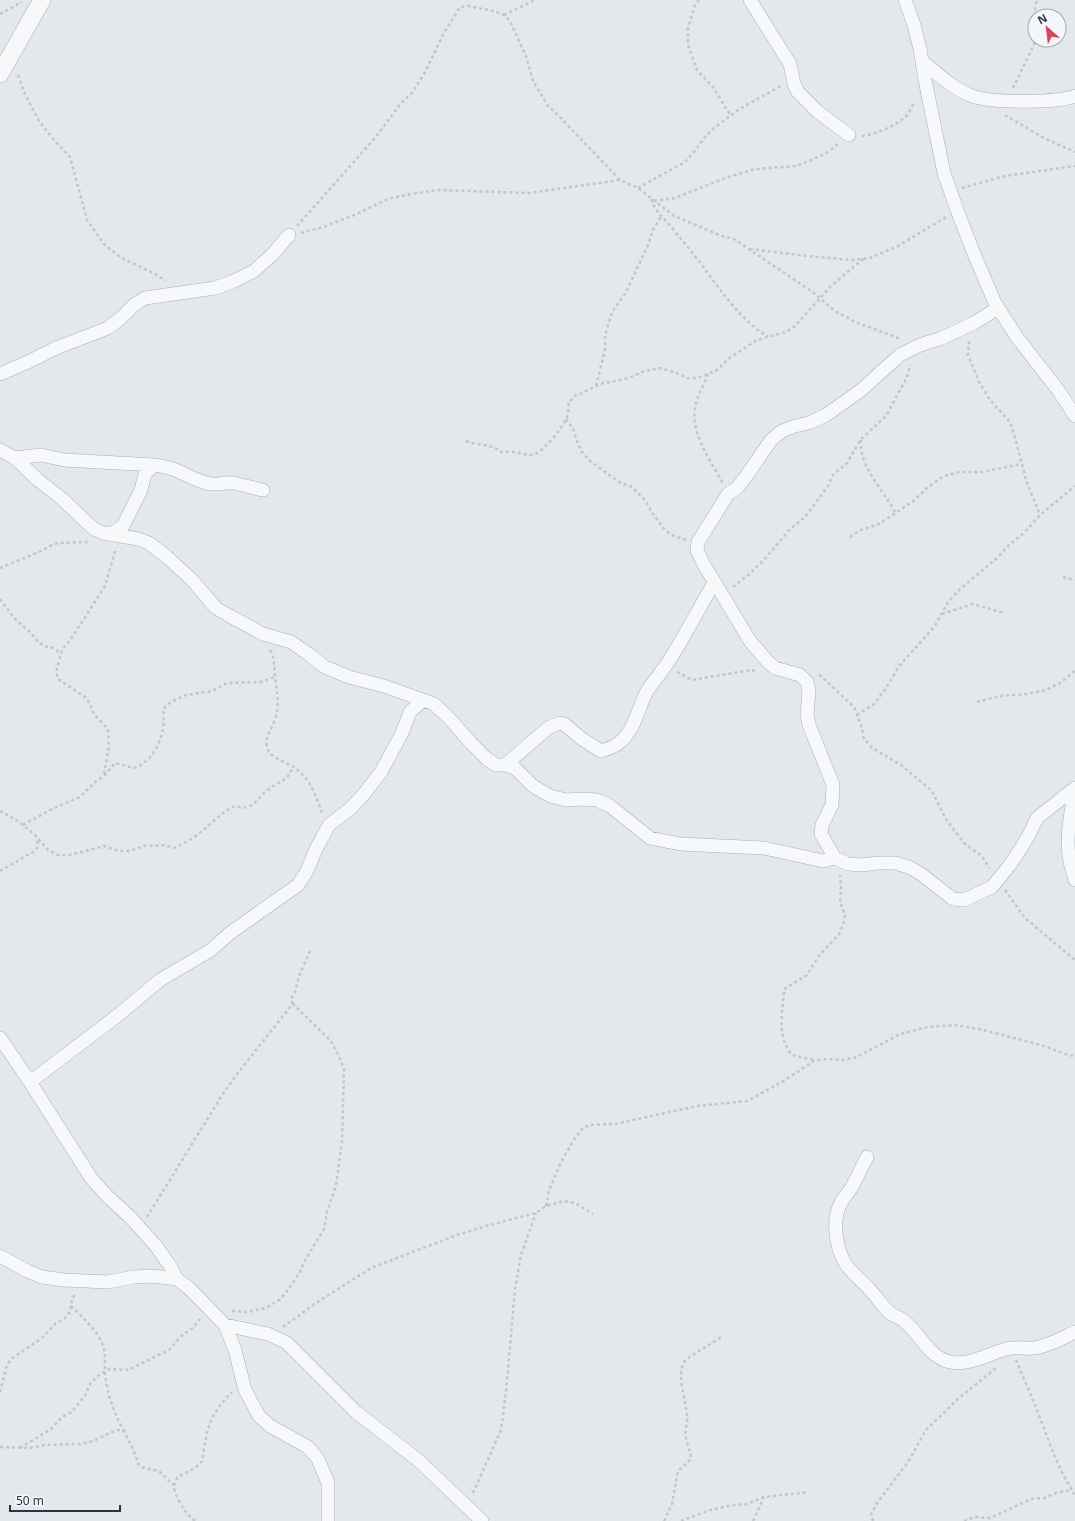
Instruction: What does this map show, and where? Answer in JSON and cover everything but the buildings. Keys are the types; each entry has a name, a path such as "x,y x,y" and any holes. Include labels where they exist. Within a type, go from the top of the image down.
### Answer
{"street":[{"path":"0,74 42,0"},
{"path":"750,0 790,64 798,92 807,102 849,135"},
{"path":"906,0 914,25 944,173 957,210 995,304 1016,336 1058,390 1075,416"},
{"path":"922,62 960,91 1004,107 1069,99 1075,96"},
{"path":"0,374 56,348 108,328 134,305 145,298 215,288 232,282 254,271 273,254 289,235"},
{"path":"998,308 974,323 900,356 860,390 826,416 782,431 771,440 748,475 737,488 728,494 703,531 697,545 697,550 702,563 750,641 774,668 800,675 807,682 809,691 807,714 809,725 833,785 832,805 822,825 821,834 835,858 848,864 861,865 895,863 909,867 921,874 953,899 964,900 992,887 1026,840 1037,818 1075,788"},
{"path":"0,450 15,458 94,529 149,543 168,557 192,580 216,608 263,634 290,642 307,652 325,667 350,678 384,686 434,704 487,759 496,764 515,768 533,786 550,796 566,800 597,800 610,806 650,838 658,840 680,844 764,848 823,861 835,858"},
{"path":"15,458 41,455 64,460 164,466 176,469 191,478 208,484 232,483 263,490"},
{"path":"114,535 123,526 141,490 146,474 154,465"},
{"path":"505,765 548,728 559,723 564,724 582,739 601,751 611,748 620,742 630,729 654,679 666,666 716,586"},
{"path":"30,1082 111,1021 160,980 211,950 230,933 298,885 307,871 316,849 329,825 350,809 381,772 402,733 410,712 423,700"},
{"path":"1075,791 1070,815 1068,842 1069,858 1075,880"},
{"path":"0,1038 91,1178 140,1228 167,1261 177,1278 225,1325 235,1350 245,1390 259,1416 270,1426 308,1447 318,1459 328,1483 328,1520"},
{"path":"867,1157 852,1187 840,1205 836,1221 840,1252 846,1264 881,1303 891,1313 903,1320 922,1339 931,1352 942,1359 951,1362 964,1362 1007,1348 1034,1348 1053,1342 1075,1332"},
{"path":"0,1256 27,1272 42,1277 86,1282 108,1282 152,1276 177,1278"},
{"path":"225,1325 251,1332 268,1334 287,1343 356,1412 418,1460 482,1521"}],"path":[{"path":"0,14 28,0"},
{"path":"504,15 535,0"},
{"path":"699,0 695,4 688,29 688,45 697,70 713,87 731,116"},
{"path":"289,235 375,138 402,102 412,94 445,31 460,7 468,6 480,8 504,15 510,22 526,56 533,81 548,106 620,180 638,188 674,216 722,236 734,239 820,298 835,311 915,348 907,377 889,411 883,419 861,439 847,463 833,475 828,486 805,517 790,529 765,559 734,586 716,586"},
{"path":"1033,48 1004,107 1042,137 1075,152"},
{"path":"13,51 17,73 25,94 39,121 70,157 87,220 104,244 120,257 159,276 177,293"},
{"path":"638,188 685,162 714,128 731,116 773,89 794,79"},
{"path":"652,200 675,198 728,177 755,169 796,166 814,160 828,152 849,135 863,136 875,133 894,124 906,116 925,80"},
{"path":"950,192 1005,176 1075,166"},
{"path":"289,235 322,227 352,216 388,199 411,194 438,190 530,193 620,180"},
{"path":"652,200 657,213 693,254 730,303 756,329 768,337"},
{"path":"748,249 807,256 863,259 870,258 884,253 957,210"},
{"path":"596,386 605,350 605,336 612,312 625,294 630,279 646,251 653,230 661,217"},
{"path":"466,441 474,444 495,446 501,452 514,452 529,455 535,454 547,447 566,419 569,402 572,397 596,386 660,368 687,378 698,378 717,370 728,359 757,340 786,332 795,326 832,285 863,259"},
{"path":"974,323 969,342 968,355 970,361 979,382 990,400 1009,421 1012,427 1027,483 1040,515"},
{"path":"708,374 695,404 695,429 728,494"},
{"path":"566,419 573,428 582,452 590,461 619,482 632,487 641,494 659,522 671,535 697,545"},
{"path":"861,439 860,448 868,469 895,512"},
{"path":"850,537 861,530 879,524 912,502 928,487 944,476 959,472 983,472 1021,464"},
{"path":"857,716 874,704 887,687 899,666 935,626 948,602 960,589 996,559 1008,546 1024,533 1040,515 1075,486"},
{"path":"0,568 58,543 98,542 114,535 115,556 105,586 60,654 56,672 58,678 84,697 90,704 94,714 108,731 109,747 104,776"},
{"path":"1063,577 1075,580"},
{"path":"0,598 17,622 32,634 39,643 47,647 54,648 60,654"},
{"path":"941,614 973,604 1004,613"},
{"path":"263,634 265,644 271,651 275,662 275,677 278,690 278,706 275,720 269,729 266,740 268,749 273,757 293,766 305,777 312,787 327,829"},
{"path":"666,666 692,680 751,670 765,671 774,668"},
{"path":"977,702 1000,696 1027,694 1046,690 1060,683 1075,671"},
{"path":"817,675 822,677 854,707 864,739 872,748 915,775 932,791 947,821 964,843 982,856 1025,918 1075,960"},
{"path":"23,825 85,793 95,782 104,776 115,763 134,768 148,761 152,756 162,733 164,722 163,710 168,704 186,695 212,691 227,684 260,682 275,677"},
{"path":"0,811 23,825 48,850 58,855 69,855 104,846 119,851 130,851 144,846 164,844 174,848 185,844 228,809 235,806 241,808 254,804 264,793 289,777 293,766"},
{"path":"0,871 33,852 37,848 38,839"},
{"path":"835,858 841,876 840,902 845,914 844,922 839,934 818,957 806,975 784,990 782,1033 784,1042 792,1055 814,1060 844,1060 857,1056 900,1034 928,1027 954,1025 980,1029 1041,1045 1068,1055 1075,1056"},
{"path":"140,1228 225,1091 280,1021 292,1003 292,997 295,992 299,976 310,951"},
{"path":"20,1448 50,1429 62,1417 72,1412 84,1398 90,1384 106,1370 114,1368 128,1370 169,1350 181,1336 198,1322 209,1309 248,1312 266,1308 279,1300 300,1272 324,1229 327,1212 336,1185 342,1141 344,1069 330,1040 292,1003"},
{"path":"546,1206 549,1190 562,1160 575,1138 583,1128 589,1125 615,1124 697,1106 747,1101 782,1082 814,1060"},
{"path":"272,1336 316,1303 371,1268 457,1235 536,1213 546,1206 564,1201 576,1204 593,1214"},
{"path":"466,1506 501,1430 506,1392 515,1289 521,1255 536,1213"},
{"path":"0,1392 7,1365 11,1359 42,1338 55,1324 65,1318 70,1312 72,1300 76,1290 86,1282"},
{"path":"71,1306 94,1330 102,1343 106,1370 105,1380 114,1413 132,1447 139,1465 144,1468 158,1471 173,1485 174,1492 184,1510 195,1521"},
{"path":"664,1521 672,1504 678,1471 691,1459 685,1430 687,1418 686,1401 681,1385 683,1363 688,1358 723,1336"},
{"path":"1009,1360 1015,1357 1035,1404 1048,1440 1068,1484 1075,1495"},
{"path":"872,1521 871,1514 877,1503 908,1462 926,1430 958,1399 999,1366"},
{"path":"173,1485 176,1480 200,1465 208,1427 214,1415 223,1402 243,1383"},
{"path":"0,1447 30,1448 44,1445 81,1444 94,1441 114,1431 124,1431"},
{"path":"964,1521 974,1517 990,1518 1031,1499 1044,1498 1056,1493 1072,1490"},
{"path":"681,1521 710,1510 732,1505 747,1504 764,1497 809,1492"},
{"path":"752,1521 764,1497"}]}
